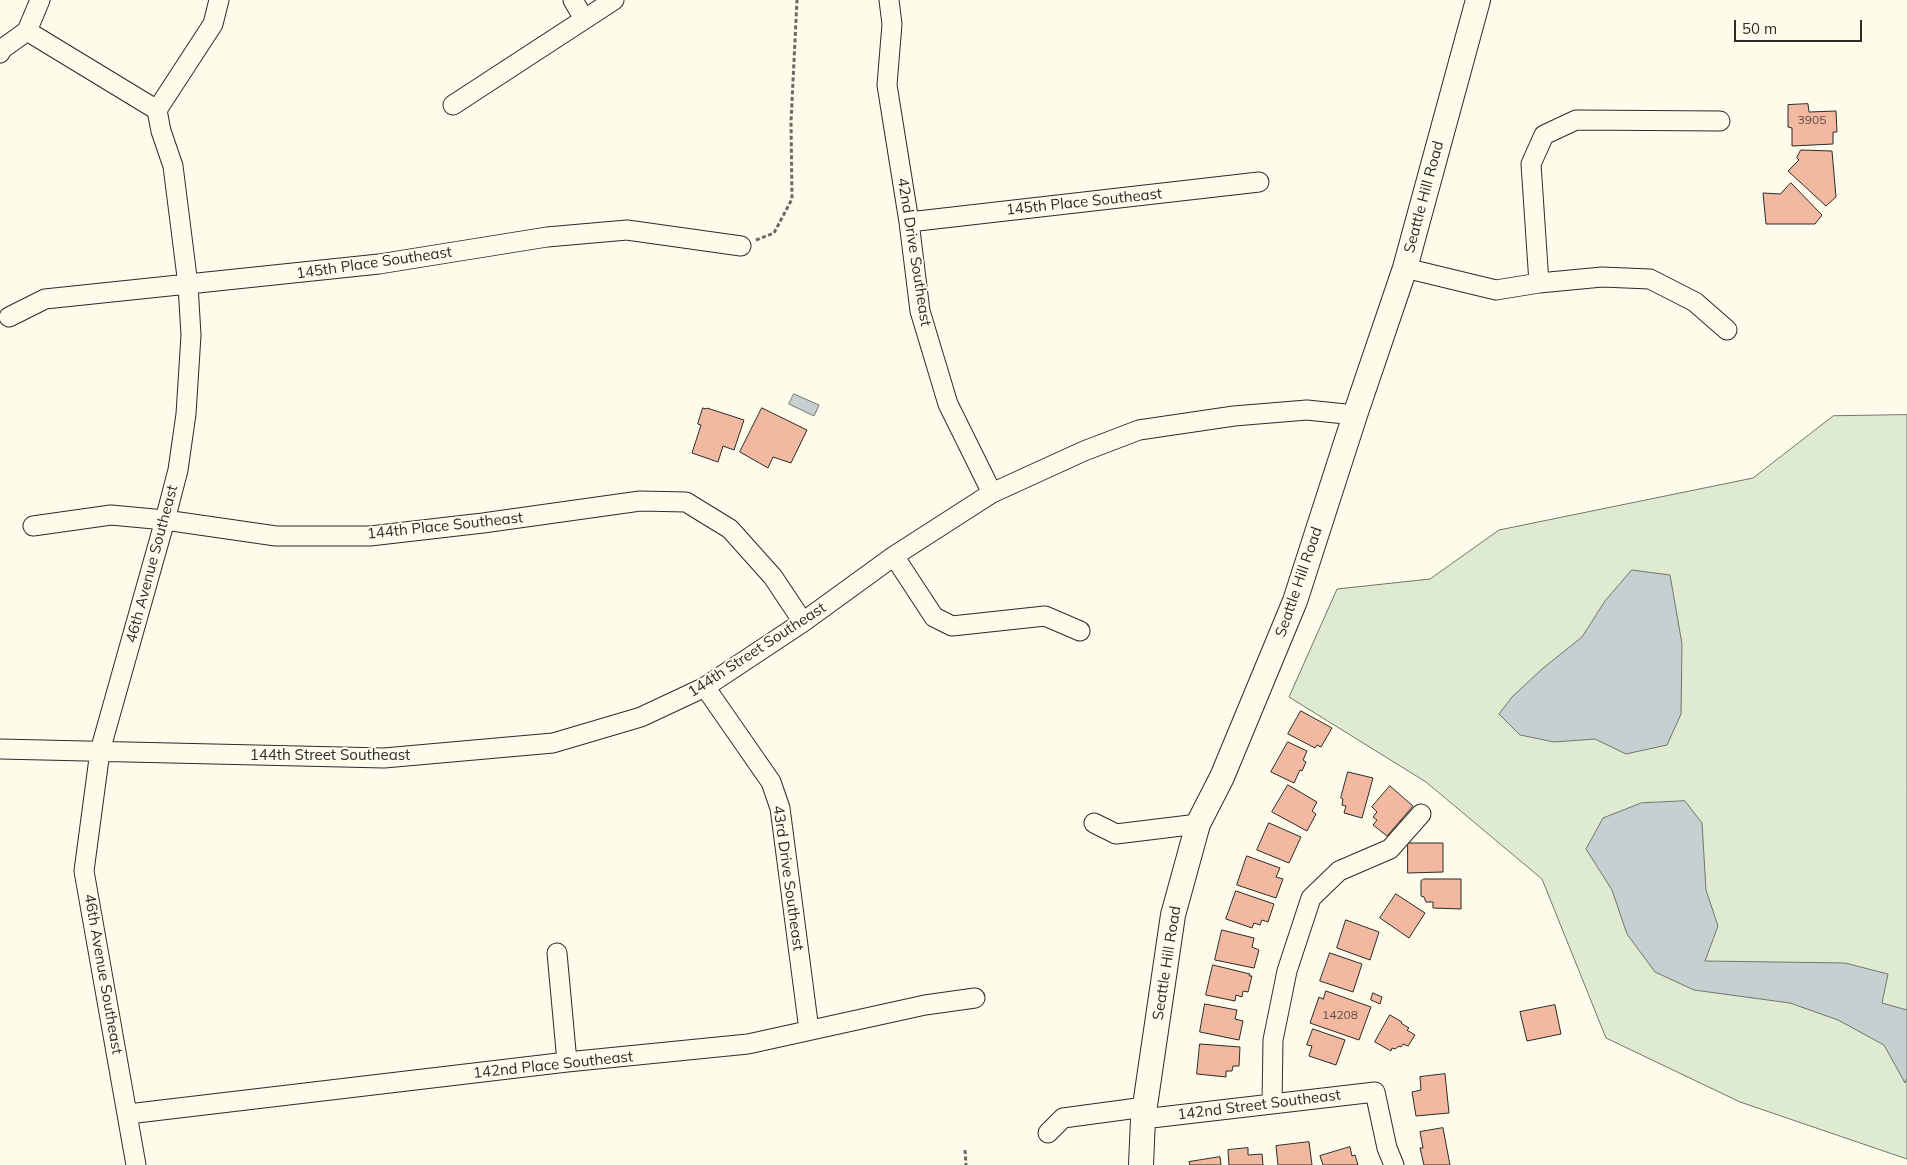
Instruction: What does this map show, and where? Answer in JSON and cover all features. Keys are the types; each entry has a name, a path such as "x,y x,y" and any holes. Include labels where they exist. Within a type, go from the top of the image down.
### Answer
{"main road":[{"name":"Seattle Hill Road","path":"1141,1165 1144,1113 1173,915 1198,824 1222,777 1295,601 1405,268 1478,0"}],"street":[{"path":"0,53 2,49 27,32 40,0"},
{"path":"27,32 157,110 213,24 219,0"},
{"path":"574,0 584,19"},
{"path":"453,105 614,0"},
{"name":"42nd Drive Southeast","path":"889,0 892,24 887,85 909,222 920,311 948,404 992,492"},
{"name":"46th Avenue Southeast","path":"136,1165 84,871 100,751 178,470 186,414 191,335 188,285 173,166 161,131 157,110"},
{"path":"1539,282 1531,164 1544,135 1576,120 1720,121"},
{"name":"145th Place Southeast","path":"909,222 1259,182"},
{"name":"145th Place Southeast","path":"9,317 45,299 379,264 546,237 627,230 741,246"},
{"path":"1405,268 1496,290 1539,282 1602,277 1650,279 1695,302 1727,330"},
{"name":"144th Street Southeast","path":"0,749 384,758 553,743 641,717 705,686 803,622 894,556 992,492 1084,451 1139,430 1234,416 1307,410 1355,415"},
{"name":"144th Place Southeast","path":"33,526 111,515 165,520 276,536 370,536 493,522 640,501 686,502 730,529 773,577 803,622"},
{"path":"894,556 934,617 952,626 1045,616 1080,632"},
{"name":"43rd Drive Southeast","path":"705,686 771,782 780,808 809,1030"},
{"path":"1272,1104 1273,1040 1287,971 1311,898 1339,871 1390,849 1420,814"},
{"path":"1094,823 1116,834 1198,824"},
{"path":"557,953 567,1062"},
{"name":"142nd Place Southeast","path":"128,1114 567,1062 748,1044 925,1005 975,998"},
{"name":"142nd Street Southeast","path":"1048,1133 1063,1118 1272,1104 1375,1092 1387,1148 1394,1165"}],"path":[{"path":"741,246 774,233 792,199 791,122 797,0"},
{"path":"965,1150 966,1165"}],"green space":[{"path":"1907,415 1907,1159 1740,1102 1606,1038 1542,879 1426,782 1289,697 1337,589 1430,579 1499,530 1753,478 1833,416"}],"shaded area":[{"path":"794,394 819,405 814,416 789,404"},
{"path":"1632,570 1670,575 1682,644 1681,714 1667,745 1626,754 1595,739 1554,742 1520,735 1499,714 1512,697 1542,669 1582,637 1605,601"},
{"path":"1685,801 1702,823 1706,890 1718,926 1705,961 1845,963 1888,974 1882,1003 1907,1010 1907,1078 1905,1083 1884,1045 1838,1020 1790,1003 1694,990 1655,972 1627,934 1612,890 1586,849 1603,818 1641,803"}],"building":[{"path":"1808,104 1809,112 1836,111 1837,132 1833,132 1833,144 1792,146 1792,128 1788,127 1788,105"},
{"path":"1801,150 1832,151 1836,197 1826,206 1788,171 1799,160 1797,158"},
{"path":"1791,183 1822,215 1815,224 1766,224 1763,193 1780,194"},
{"path":"703,408 744,420 734,450 723,446 718,462 692,453 701,425 698,424"},
{"path":"762,408 807,430 791,463 773,457 768,468 740,452"},
{"path":"1301,711 1332,728 1321,747 1317,745 1315,748 1288,734"},
{"path":"1288,742 1307,751 1303,760 1306,762 1294,783 1271,772"},
{"path":"1348,772 1373,778 1362,818 1344,813 1346,806 1342,805 1343,799 1341,798"},
{"path":"1288,785 1317,802 1312,811 1316,814 1307,831 1272,812"},
{"path":"1390,786 1413,806 1387,836 1373,825 1377,820 1373,817 1377,812 1372,807"},
{"path":"1269,823 1301,837 1289,863 1257,850"},
{"path":"1408,843 1443,843 1443,872 1408,873"},
{"path":"1247,856 1280,868 1276,877 1283,879 1276,898 1237,885"},
{"path":"1424,879 1461,879 1461,909 1433,908 1433,902 1426,902 1424,897 1421,896 1421,881"},
{"path":"1236,891 1274,904 1268,922 1262,920 1260,925 1254,923 1252,928 1226,919"},
{"path":"1396,894 1425,913 1409,938 1380,918"},
{"path":"1346,920 1379,932 1370,960 1337,948"},
{"path":"1222,930 1254,938 1252,947 1259,950 1254,968 1215,960"},
{"path":"1330,953 1362,964 1353,992 1320,981"},
{"path":"1213,965 1250,974 1249,976 1252,976 1248,992 1243,991 1242,997 1236,995 1235,1001 1206,995"},
{"path":"1326,991 1371,1007 1359,1040 1310,1023 1319,997 1323,999"},
{"path":"1373,993 1382,997 1380,1004 1371,1000"},
{"path":"1205,1004 1237,1010 1235,1019 1243,1021 1239,1040 1200,1032"},
{"path":"1555,1005 1561,1034 1527,1041 1520,1012"},
{"path":"1390,1015 1402,1022 1409,1028 1407,1030 1415,1035 1408,1046 1403,1044 1401,1047 1392,1048 1391,1051 1375,1042"},
{"path":"1313,1029 1345,1040 1336,1065 1309,1056 1312,1046 1307,1045"},
{"path":"1200,1044 1240,1047 1239,1066 1233,1066 1232,1071 1226,1071 1226,1077 1197,1074"},
{"path":"1445,1074 1449,1113 1416,1116 1412,1092 1421,1090 1420,1077"},
{"path":"1443,1128 1450,1165 1424,1165 1420,1148 1423,1148 1420,1132"},
{"path":"1309,1142 1312,1165 1278,1165 1276,1146"},
{"path":"1350,1147 1352,1156 1355,1155 1358,1165 1323,1165 1320,1156"},
{"path":"1248,1148 1248,1155 1262,1154 1263,1165 1229,1165 1228,1150"},
{"path":"1220,1157 1221,1165 1190,1165 1189,1162"}]}
